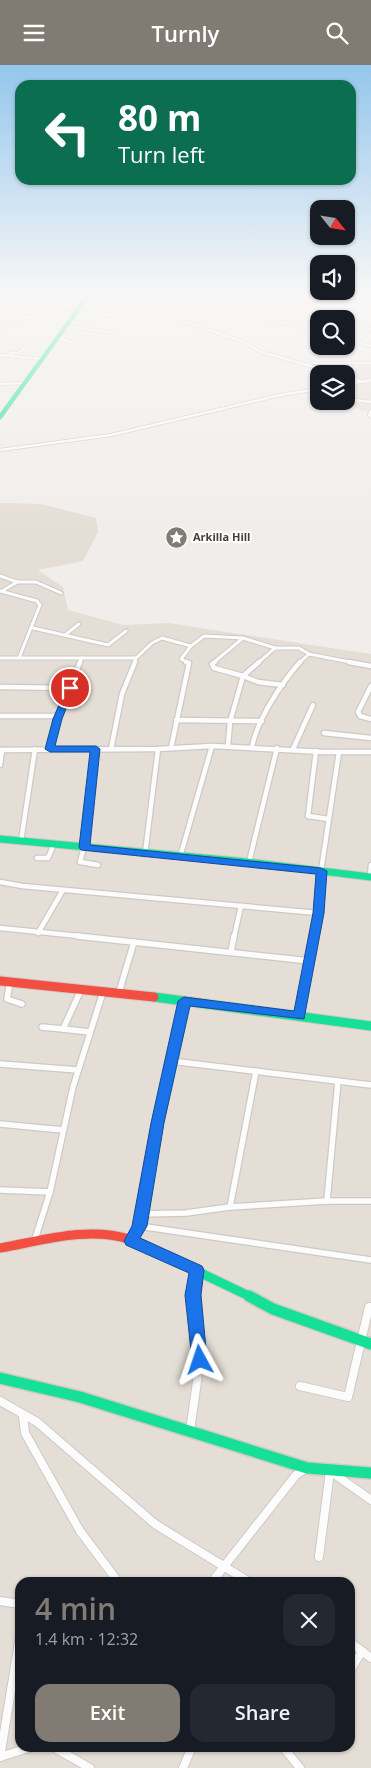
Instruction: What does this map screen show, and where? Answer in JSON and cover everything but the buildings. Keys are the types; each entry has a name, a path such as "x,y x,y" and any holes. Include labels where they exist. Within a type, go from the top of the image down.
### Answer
{"street":[{"path":"0,417 31,372"},
{"path":"355,379 363,382"},
{"path":"355,383 371,382"},
{"path":"0,384 23,383"},
{"path":"0,450 111,435 187,416 310,391"},
{"path":"355,399 371,400"},
{"path":"371,411 368,415 371,417"},
{"path":"0,576 17,582 36,582 62,593"},
{"path":"0,592 17,582"},
{"path":"0,592 39,603 40,607 33,628 19,658"},
{"path":"65,635 79,624"},
{"path":"33,628 108,645 126,631"},
{"path":"171,748 189,663 181,659 204,636 243,638 275,648 300,648 309,654 371,666"},
{"path":"111,749 122,694 136,658 162,638 191,647"},
{"path":"243,638 212,664 214,667 258,682 283,685"},
{"path":"228,746 231,719 243,676 275,648"},
{"path":"252,747 254,737 262,721 283,685 298,662 309,654"},
{"path":"0,658 136,658"},
{"path":"50,749 58,716 82,658"},
{"path":"371,685 358,712 360,715 371,719"},
{"path":"0,687 70,688"},
{"path":"293,749 313,705"},
{"path":"0,716 58,716"},
{"path":"176,720 231,719 262,721"},
{"path":"324,733 371,738"},
{"path":"180,857 212,746"},
{"path":"0,765 1,750 158,749 228,746 339,752 371,751"},
{"path":"249,862 277,748"},
{"path":"21,841 35,749"},
{"path":"96,749 84,847 80,863 98,865"},
{"path":"145,854 158,749"},
{"path":"316,751 308,816 329,819"},
{"path":"300,1016 318,913 321,871 339,752"},
{"path":"0,839 145,854 249,862 370,877 371,865"},
{"path":"37,858 48,858 54,844"},
{"path":"0,882 63,890 318,913"},
{"path":"38,933 63,890"},
{"path":"232,953 241,906"},
{"path":"0,928 310,961"},
{"path":"118,993 134,942"},
{"path":"0,981 184,1001 371,1026"},
{"path":"10,982 7,999 22,1004"},
{"path":"63,1029 80,989"},
{"path":"34,1243 50,1192 78,1070 103,992"},
{"path":"131,1241 139,1226 140,1213 184,1001"},
{"path":"42,1027 90,1032"},
{"path":"171,1061 371,1085"},
{"path":"0,1065 78,1070"},
{"path":"230,1207 256,1071"},
{"path":"327,1201 338,1081"},
{"path":"0,1124 63,1129"},
{"path":"0,1190 50,1192"},
{"path":"140,1213 186,1213 230,1207 327,1201 371,1201"},
{"path":"139,1226 371,1260"},
{"path":"0,1248 65,1237 102,1235 131,1241 196,1270 273,1309 371,1345"},
{"path":"190,1431 200,1360 193,1295 196,1270"},
{"path":"300,1386 348,1397 369,1307 371,1307"},
{"path":"0,1378 80,1397 307,1468 371,1473"},
{"path":"0,1401 23,1416 37,1422 155,1524 241,1577"},
{"path":"23,1416 26,1433 80,1531 114,1577"},
{"path":"216,1577 296,1475 307,1468"},
{"path":"330,1471 371,1500"},
{"path":"319,1557 330,1471"},
{"path":"0,1601 15,1603"},
{"path":"355,1646 371,1658"},
{"path":"355,1663 362,1651"},
{"path":"15,1666 0,1757 16,1752"},
{"path":"62,1752 90,1768"},
{"path":"183,1768 190,1752"},
{"path":"287,1752 300,1768"}],"shaded area":[{"path":"355,372 371,372 371,414 355,408"},
{"path":"0,503 41,504 96,518 98,532 83,561 38,570 63,587 68,610 123,625 168,623 371,654 371,1768 0,1768"}],"traffic: fast":[{"path":"0,417 32,372"},
{"path":"0,839 247,862 371,877"},
{"path":"154,997 371,1026"},
{"path":"184,1265 219,1280 273,1309 371,1344"},
{"path":"0,1378 80,1397 307,1468 371,1473"}],"traffic: jam":[{"path":"0,981 154,997"},
{"path":"0,1248 75,1235 105,1235 136,1242 184,1265"}],"place":[{"name":"Arkilla Hill","path":"177,537"}],"route":[{"path":"70,688 57,719 50,749 96,749 84,847 321,871 318,913 300,1016 184,1001 140,1213 139,1226 131,1241 196,1270 193,1295 200,1360"}]}
